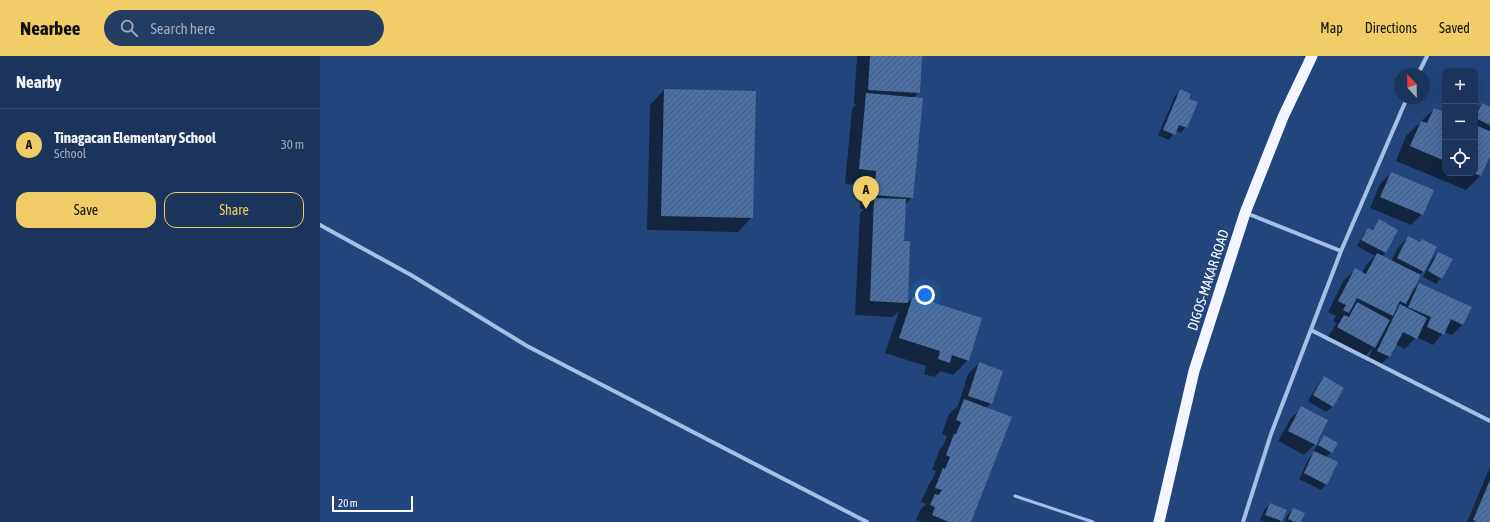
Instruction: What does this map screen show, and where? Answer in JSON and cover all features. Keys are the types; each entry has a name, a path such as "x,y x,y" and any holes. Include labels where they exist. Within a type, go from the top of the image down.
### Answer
{"highway":[{"name":"DIGOS-MAKAR ROAD","path":"1159,522 1194,371 1245,213 1283,117 1312,56"}],"street":[{"path":"1421,68 1427,56"},
{"path":"1243,522 1271,434 1341,251 1404,104"},
{"path":"1245,213 1341,251"},
{"path":"320,225 412,275 526,346 867,522"},
{"path":"1311,330 1490,421"}],"lane":[{"path":"1015,496 1093,522"}],"building":[{"path":"870,56 922,56 920,93 868,90"},
{"path":"664,89 756,91 753,218 661,216"},
{"path":"1180,89 1191,94 1189,99 1198,102 1187,128 1179,125 1175,135 1163,130"},
{"path":"866,93 923,98 913,198 874,195 876,171 859,169"},
{"path":"1482,103 1490,107 1490,125 1478,119 1478,112"},
{"path":"1434,108 1442,111 1442,160 1410,146 1421,121 1427,123"},
{"path":"1478,126 1490,131 1490,156 1481,176 1478,175"},
{"path":"1391,172 1434,190 1423,215 1380,197"},
{"path":"874,198 906,199 904,241 910,241 908,303 870,301"},
{"path":"1379,219 1398,230 1386,253 1361,240 1368,228 1373,230"},
{"path":"1408,236 1420,242 1422,239 1437,247 1424,272 1397,258"},
{"path":"1438,252 1453,259 1442,279 1428,271"},
{"path":"1377,253 1421,275 1406,304 1400,301 1393,316 1357,298 1349,313 1343,310 1346,305 1338,301 1355,268 1366,274"},
{"path":"1419,283 1472,307 1463,325 1451,319 1444,335 1427,327 1431,317 1408,307"},
{"path":"913,296 982,318 969,361 952,355 950,363 938,359 940,351 899,338"},
{"path":"1357,302 1390,320 1375,348 1337,327 1344,315 1349,317"},
{"path":"1400,304 1427,318 1417,339 1403,332 1390,357 1377,351"},
{"path":"979,362 1003,371 992,404 968,396"},
{"path":"1324,376 1344,388 1333,407 1313,395"},
{"path":"964,399 1012,417 971,522 949,522 932,515 935,507 930,505 935,494 939,495 942,490 935,488 943,468 945,469 950,457 946,455 954,434 956,434 961,422 956,420"},
{"path":"1301,406 1328,420 1316,445 1288,431"},
{"path":"1324,435 1338,443 1332,453 1318,445"},
{"path":"1314,451 1338,462 1327,485 1304,473"},
{"path":"1490,480 1490,522 1477,522 1473,520"},
{"path":"1270,503 1287,510 1282,521 1265,515"},
{"path":"1293,508 1305,513 1301,522 1295,522 1288,519"}],"place":[{"name":"Tinagacan Elementary School","path":"866,209"}]}
